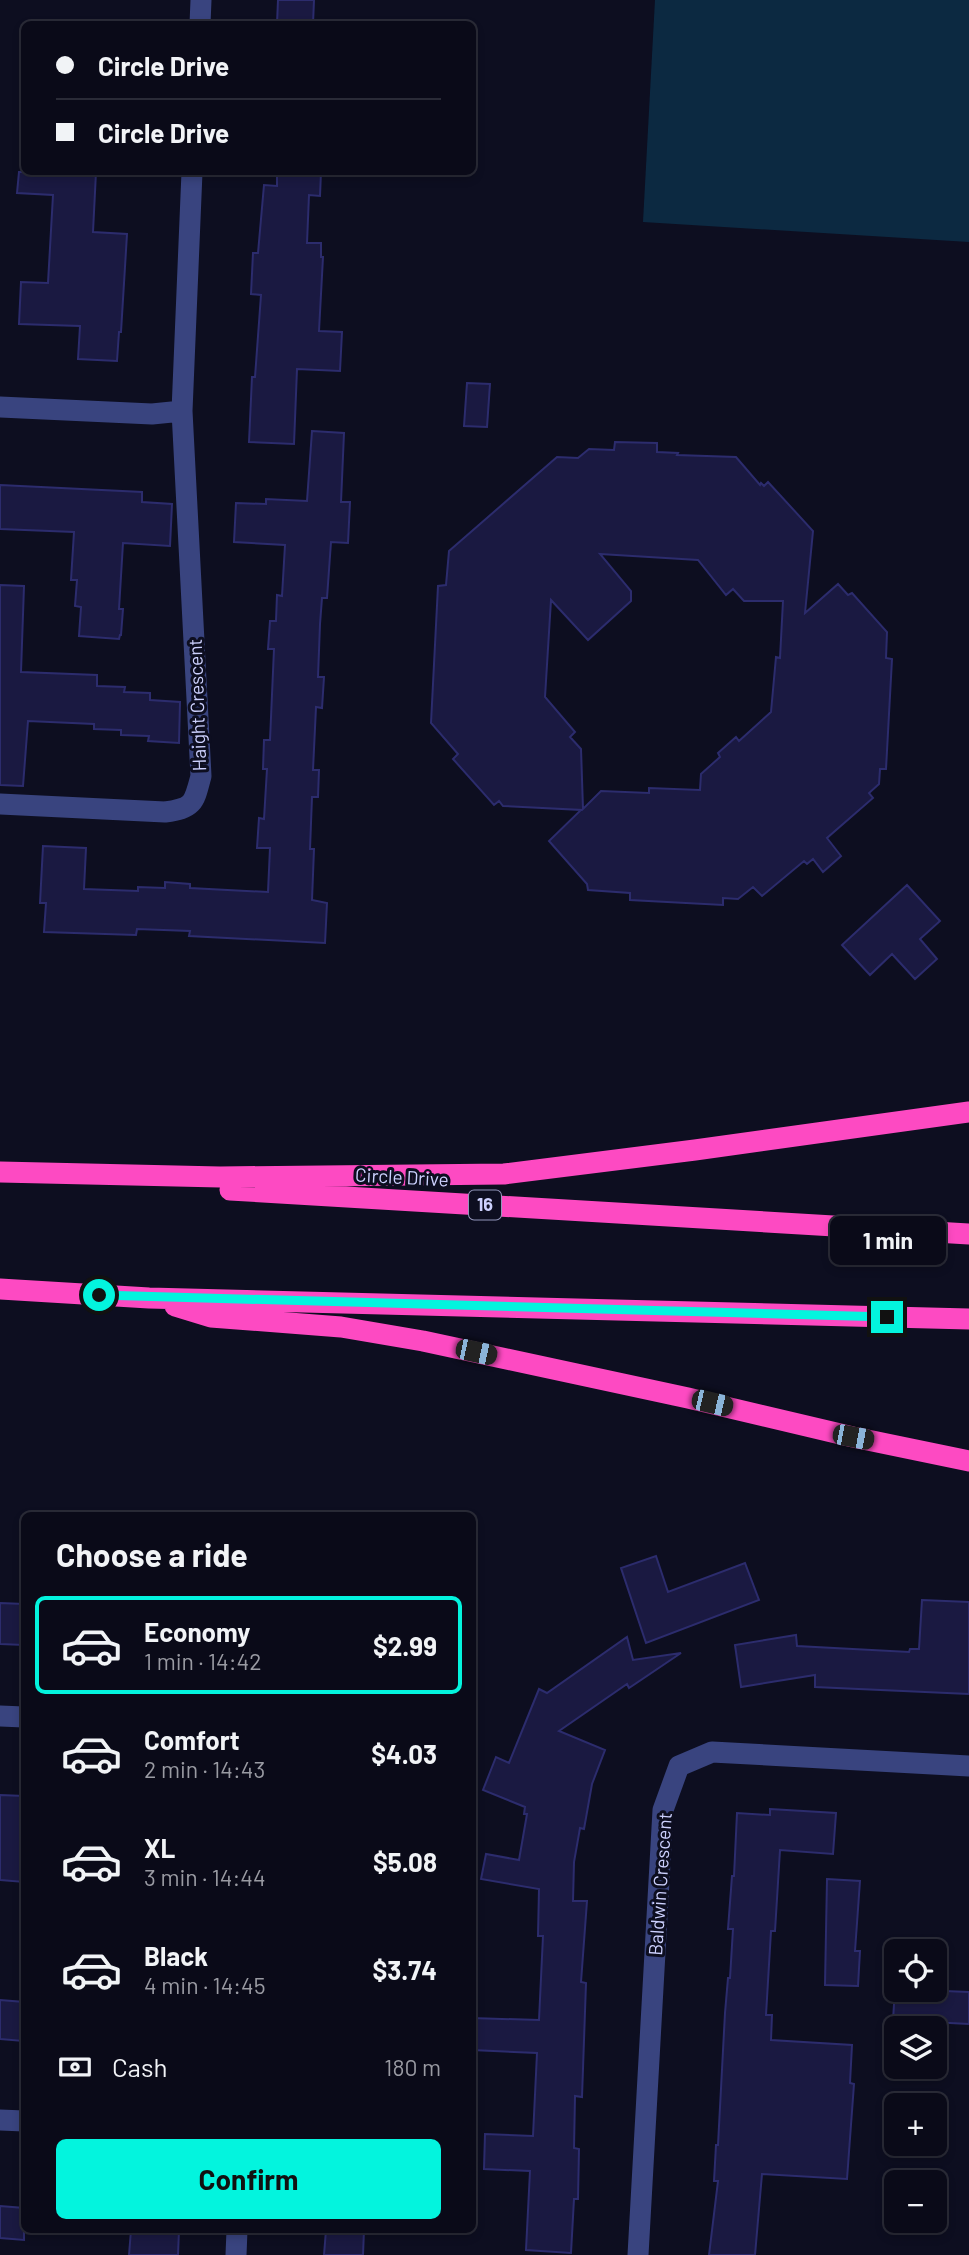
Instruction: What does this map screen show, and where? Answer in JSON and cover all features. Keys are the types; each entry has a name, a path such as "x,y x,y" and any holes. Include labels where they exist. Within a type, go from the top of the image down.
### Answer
{"highway":[{"path":"0,1175 220,1177 504,1174 969,1112"},
{"name":"Circle Drive","path":"0,1175 969,1234"},
{"path":"0,1289 149,1298 969,1319"},
{"path":"149,1298 211,1317 341,1327 423,1340 969,1461"}],"street":[{"path":"200,21 201,0"},
{"name":"Haight Crescent","path":"0,804 165,812 184,810 195,800 201,776 182,411 192,175"},
{"path":"0,407 152,414 182,411"},
{"path":"0,1716 21,1717"},
{"name":"Baldwin Crescent","path":"638,2255 663,1810 679,1766 712,1752 969,1766"},
{"path":"0,2120 21,2121"},
{"path":"236,2255 237,2233"}],"water":[{"path":"655,0 969,0 969,242 643,222"}],"building":[{"path":"278,0 314,0 313,21 277,21"},
{"path":"19,172 21,175 96,175 93,232 127,234 117,361 78,359 80,326 19,324 21,282 48,283 53,195 17,193"},
{"path":"277,175 321,175 320,196 309,195 307,243 321,243 323,257 319,331 342,332 340,371 297,369 294,444 249,442 252,377 255,377 261,295 251,294 253,253 258,253 264,185 277,186"},
{"path":"467,383 490,384 487,427 464,426"},
{"path":"312,431 344,433 341,502 350,502 348,543 331,542 327,598 322,598 320,624 318,677 324,677 322,708 316,707 313,770 319,770 318,797 312,797 310,849 314,849 312,900 327,903 325,943 189,936 190,931 137,929 136,935 44,932 46,903 40,903 43,846 86,848 84,889 138,891 138,887 165,888 165,882 190,884 190,888 268,892 270,848 257,848 259,818 264,819 267,769 263,769 264,740 270,740 274,649 268,649 270,621 276,621 277,595 282,596 285,545 234,542 236,503 266,504 266,499 307,501"},
{"path":"615,442 657,443 657,452 736,457 760,485 761,483 764,486 768,482 813,531 805,613 838,584 848,595 852,593 887,632 886,658 892,659 886,769 880,769 879,784 869,793 873,798 827,838 841,856 823,872 813,859 807,864 804,861 762,896 753,887 738,899 723,898 723,905 630,900 630,893 588,890 587,884 549,841 581,810 503,806 499,801 494,805 453,759 458,754 431,723 438,586 446,585 449,551 557,457 578,458 589,449 614,450","holes":["600,554 698,560 726,595 733,589 744,601 783,601 780,658 776,657 771,712 739,741 736,737 718,753 720,757 701,774 700,790 649,788 649,793 601,791 583,809 581,749 570,737 575,732 545,697 551,600 588,640 631,601 631,591"]},
{"path":"0,485 142,492 142,502 172,504 170,546 123,543 119,609 123,609 119,639 79,636 81,607 75,606 77,580 71,580 74,532 0,529"},
{"path":"0,585 24,586 21,672 97,675 97,686 125,687 124,692 150,693 150,700 180,702 179,743 148,741 149,736 121,735 121,730 94,729 94,724 28,721 23,786 0,785"},
{"path":"907,885 940,921 920,939 937,959 915,979 892,954 870,975 842,945"},
{"path":"656,1556 668,1592 745,1563 759,1600 646,1643 621,1568"},
{"path":"922,1600 969,1602 969,1694 815,1687 815,1675 741,1687 735,1645 796,1635 797,1646 909,1652 910,1649 919,1649"},
{"path":"0,1603 21,1604 21,1645 0,1644"},
{"path":"627,1637 633,1660 681,1653 629,1688 627,1684 559,1731 605,1750 592,1784 584,1829 580,1828 574,1862 573,1901 587,1901 581,1982 586,1983 582,2097 575,2096 574,2148 579,2149 578,2199 574,2199 571,2253 526,2250 530,2171 484,2169 485,2134 533,2136 537,2053 476,2050 476,2018 539,2020 543,1936 538,1936 539,1889 481,1879 486,1854 519,1860 527,1814 524,1814 525,1807 483,1790 496,1757 509,1763 539,1689 547,1693"},
{"path":"0,1795 21,1796 21,1882 0,1880"},
{"path":"770,1809 836,1813 833,1854 780,1850 775,1931 771,1931 766,2015 772,2015 771,2040 852,2045 850,2083 854,2084 847,2179 762,2174 755,2255 709,2255 718,2181 714,2181 725,2013 730,1978 733,1929 728,1929 737,1813 770,1815"},
{"path":"827,1879 860,1881 855,1951 860,1951 858,1986 825,1985"},
{"path":"947,1991 969,1992 969,2024 947,2023 947,2016 893,2016 894,2002 947,2002"},
{"path":"0,2000 21,2002 21,2041 0,2039"},
{"path":"0,2206 21,2208 21,2233 24,2233 24,2240 0,2238"},
{"path":"131,2233 179,2233 178,2255 129,2255"},
{"path":"326,2233 364,2233 363,2255 324,2255"}],"route":[{"path":"99,1295 887,1317"}]}
